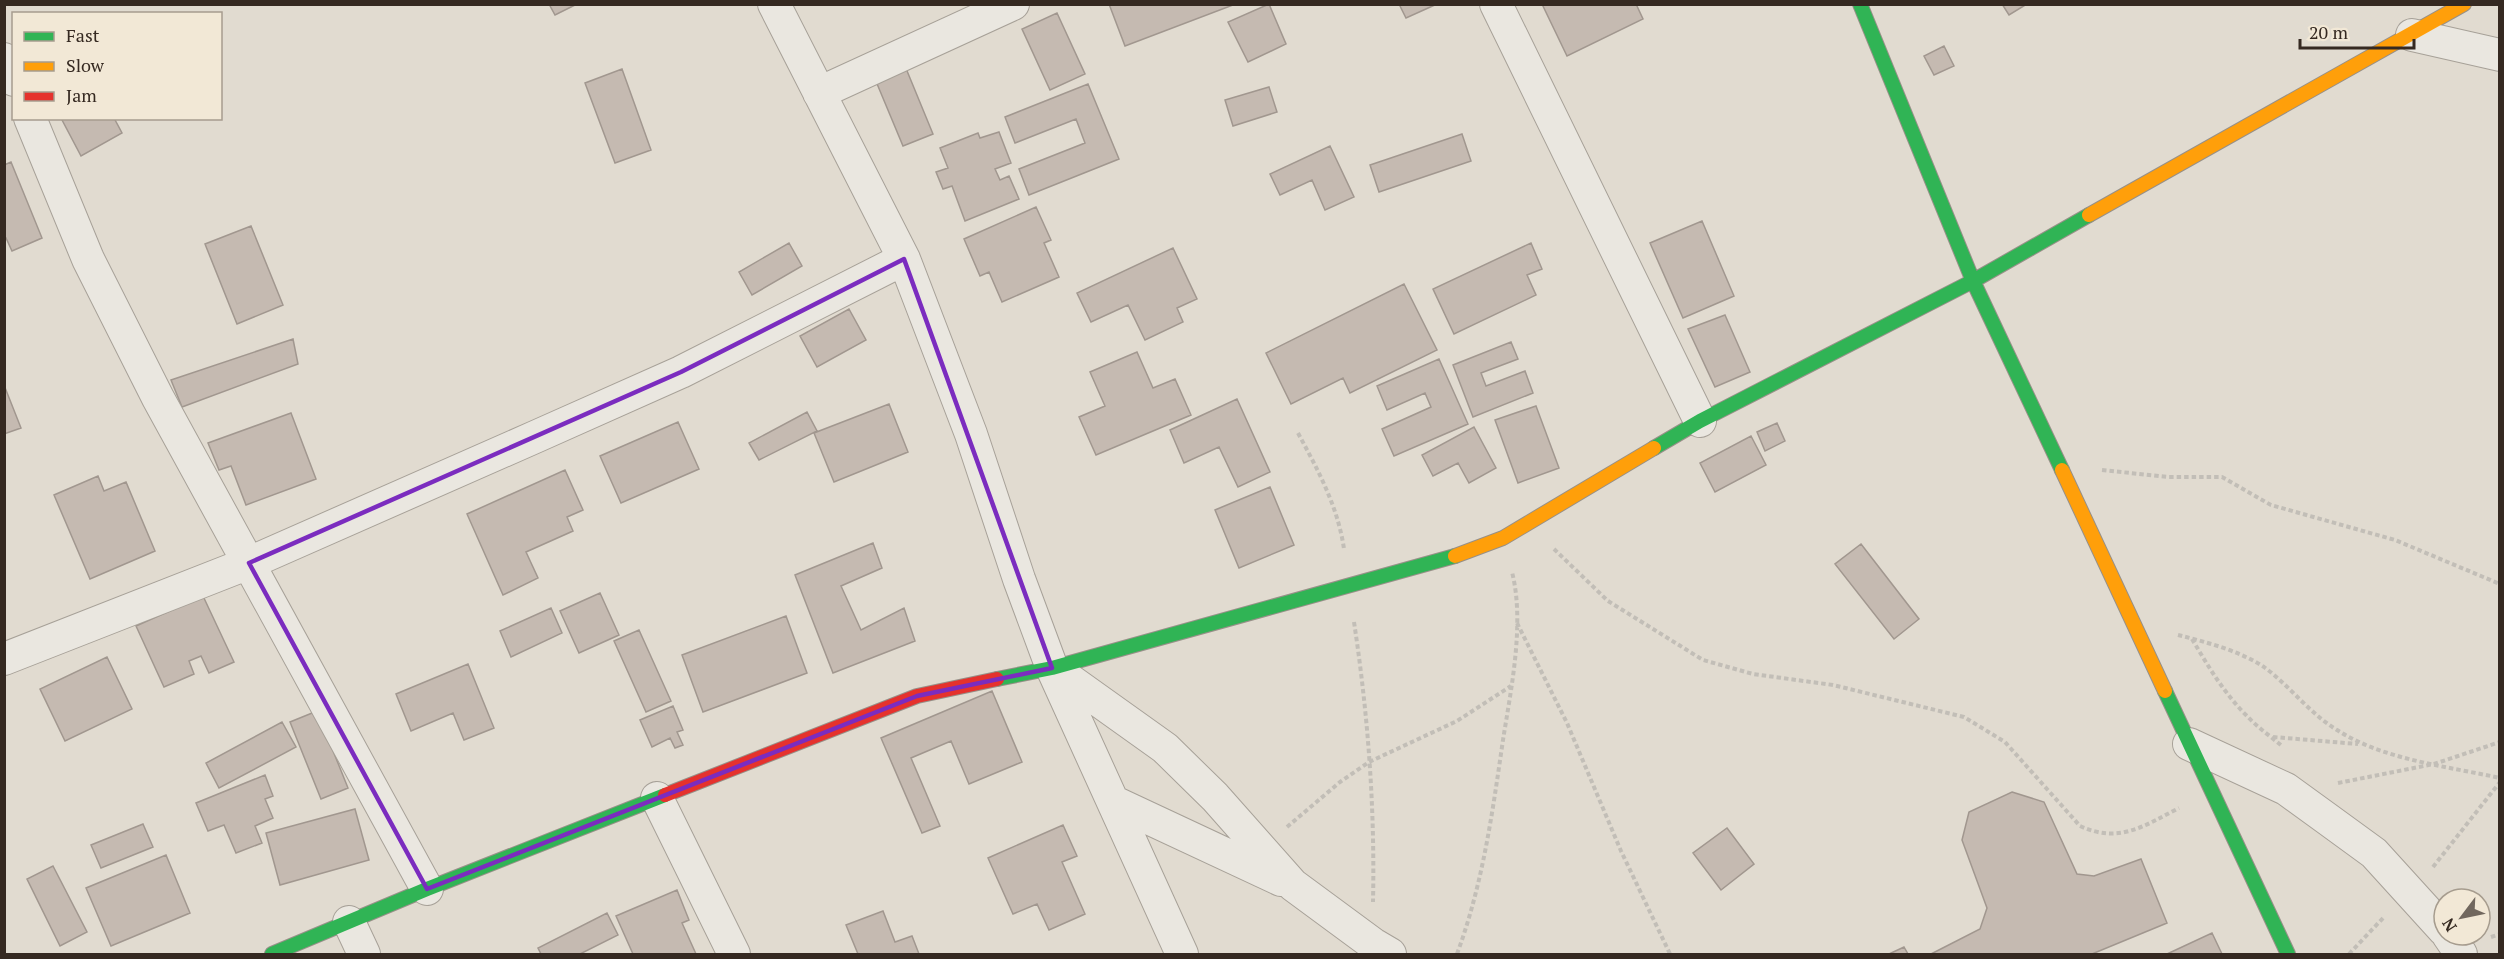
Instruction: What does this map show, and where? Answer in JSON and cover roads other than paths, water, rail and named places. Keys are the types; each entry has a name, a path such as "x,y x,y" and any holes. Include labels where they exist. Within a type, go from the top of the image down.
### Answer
{"street":[{"path":"774,4 904,259 971,434 1019,579 1053,668 1182,954"},
{"path":"819,93 1013,4"},
{"path":"1496,4 1700,422"},
{"path":"1860,4 1973,281 2288,954"},
{"path":"272,954 427,889 917,696 1053,668 1469,552 1503,538 1700,422 1973,281 2464,4"},
{"path":"2412,35 2499,55"},
{"path":"4,59 12,76"},
{"path":"31,120 88,259 158,398 427,889"},
{"path":"4,659 249,563 681,372 904,259"},
{"path":"1053,668 1165,748 1215,797 1293,885"},
{"path":"2189,744 2286,789 2374,853 2432,916"},
{"path":"657,798 734,954"},
{"path":"1114,802 1293,885 1381,949"},
{"path":"349,922 364,954"}]}
